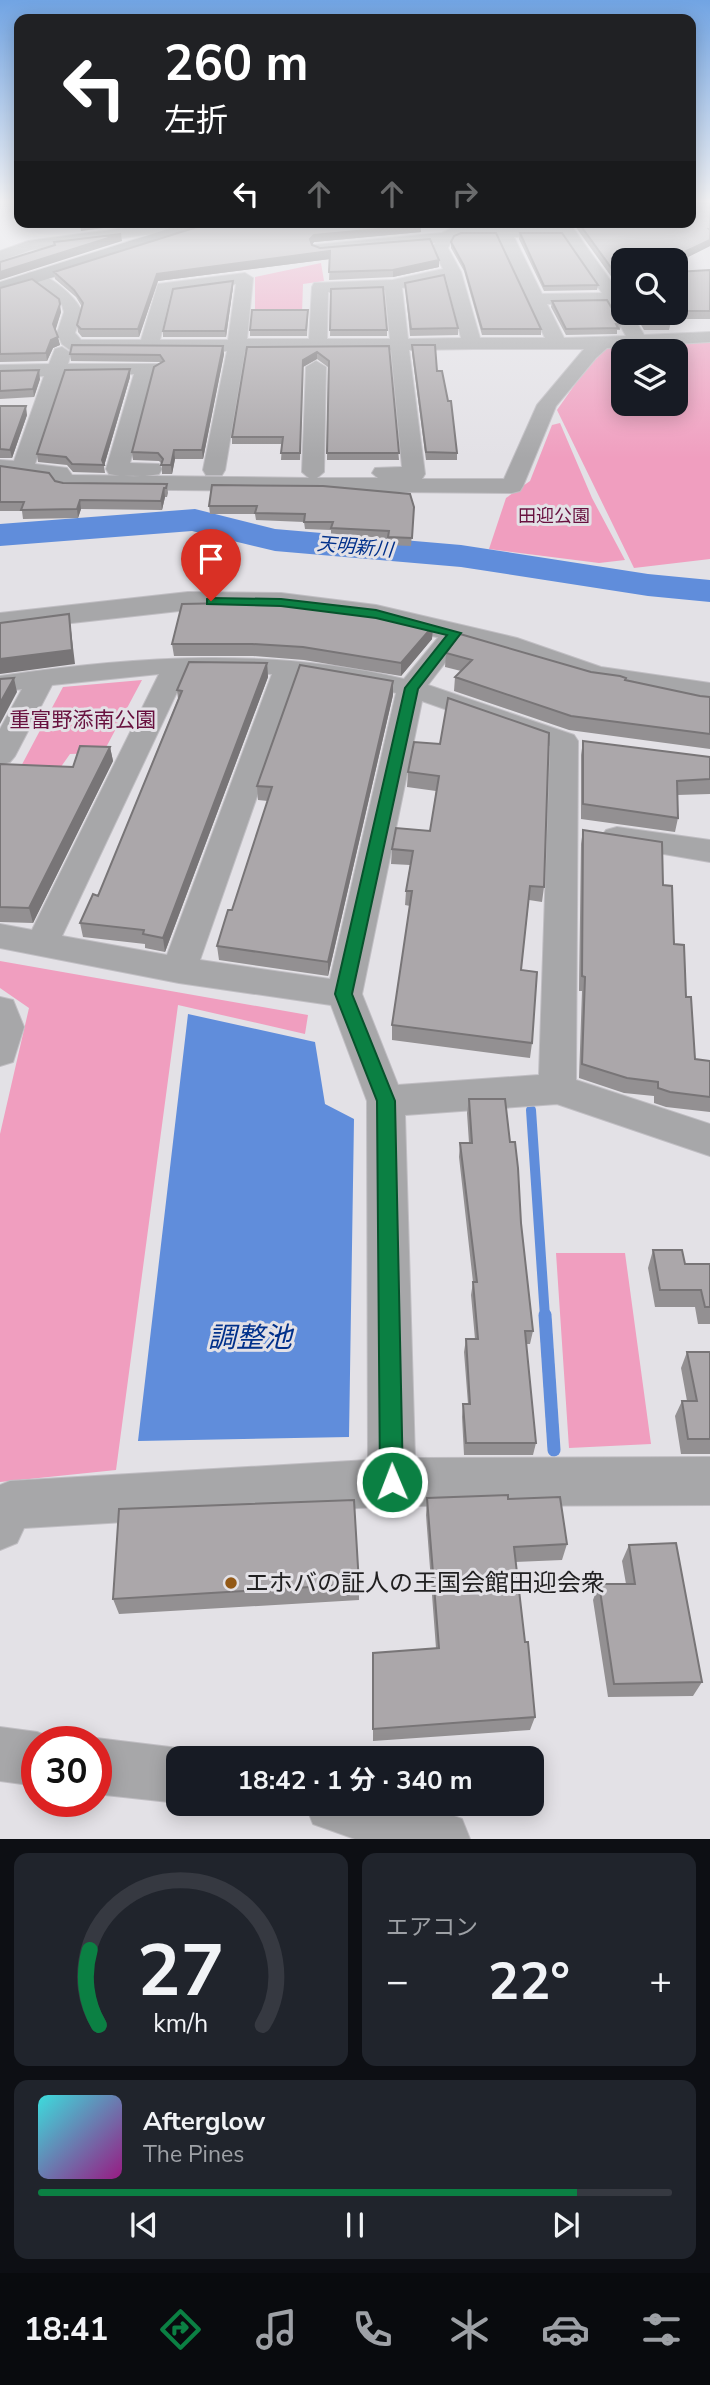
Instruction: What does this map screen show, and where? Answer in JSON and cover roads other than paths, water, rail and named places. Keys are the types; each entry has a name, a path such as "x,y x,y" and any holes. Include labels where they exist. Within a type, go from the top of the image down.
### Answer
{"street":[{"path":"46,286 70,303 73,312 66,333 68,340 77,346"},
{"path":"149,345 164,288 182,286"},
{"path":"214,470 241,367 237,345 244,286"},
{"path":"318,344 320,288 373,286"},
{"path":"145,368 117,469 414,474 393,286"},
{"path":"457,286 472,344"},
{"path":"530,286 557,344"},
{"path":"537,299 611,298"},
{"path":"674,339 710,337"},
{"path":"0,466 59,473 65,482 512,486 547,405 589,354 603,343"},
{"path":"22,468 64,351 77,346 611,343"},
{"path":"379,366 403,366"},
{"path":"208,368 241,367"},
{"path":"313,472 310,367 341,367"},
{"path":"0,371 170,368"},
{"path":"22,406 43,406"},
{"path":"0,622 188,601 281,602 376,614 506,644 595,675 710,693"},
{"path":"392,1482 386,1101 344,994 411,688 454,633"},
{"path":"0,684 78,671 176,666 256,665 288,668 411,688 578,743 563,830 557,1089"},
{"path":"42,943 176,666"},
{"path":"179,970 288,668"},
{"path":"0,756 42,677"},
{"path":"563,830 710,851"},
{"path":"0,936 179,970 344,994"},
{"path":"0,1010 6,1027 0,1052"},
{"path":"386,1101 557,1089 710,1140"},
{"path":"0,1526 10,1505 392,1482 710,1480"},
{"path":"0,1754 21,1757"},
{"path":"112,1768 166,1775"},
{"path":"370,1816 442,1839"}],"water":[{"name":"調整池","path":"188,1014 315,1042 325,1104 354,1119 349,1437 138,1441"}],"waterway":[{"name":"天明新川","path":"0,535 195,520 214,527 275,540 461,556 648,585 710,591"},
{"path":"531,1110 545,1317"},
{"path":"545,1315 554,1450"}],"place":[{"name":"エホバの証人の王国会館田迎会衆","path":"231,1583"}],"park label":[{"name":"田迎公園","path":"554,516"},
{"name":"重富野添南公園","path":"83,720"}]}
